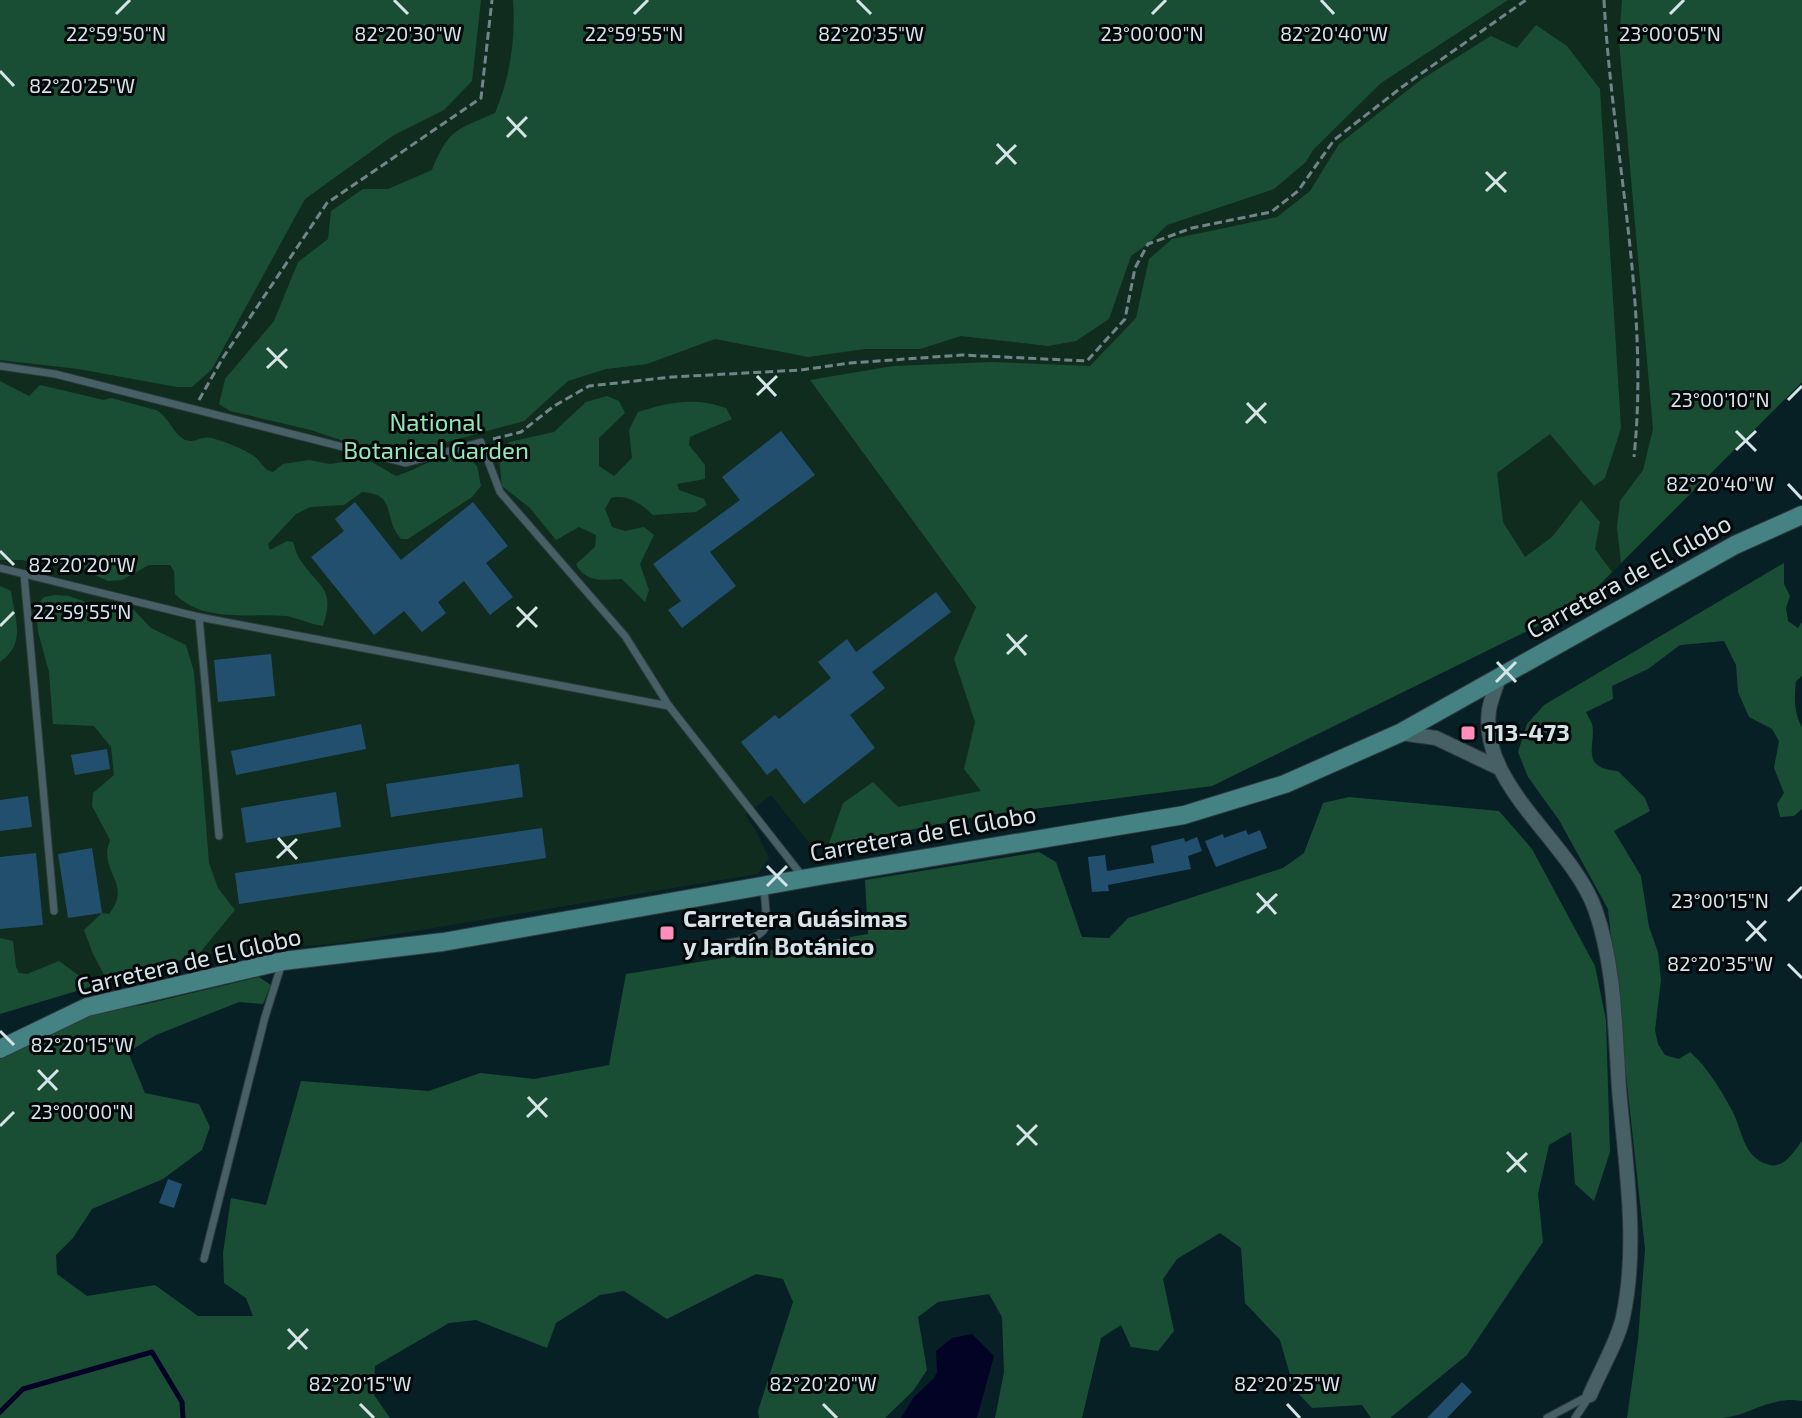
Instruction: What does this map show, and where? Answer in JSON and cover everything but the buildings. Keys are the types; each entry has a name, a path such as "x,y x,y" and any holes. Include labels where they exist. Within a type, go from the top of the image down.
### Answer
{"main road":[{"name":"Carretera de El Globo","path":"0,1049 87,1007 283,961 443,942 1184,815 1285,784 1400,733 1735,545 1802,515"}],"street":[{"path":"1500,675 1489,711 1492,745 1499,768 1529,812 1568,858 1595,908 1610,968 1631,1240 1623,1319 1590,1395"},
{"path":"1400,733 1436,738 1499,768"}],"lane":[{"path":"0,366 55,374 194,407 406,463 481,442 500,492 625,636 669,706 804,878"},
{"path":"0,568 199,617 669,706"},
{"path":"24,574 54,911"},
{"path":"199,617 219,836"},
{"path":"728,943 753,939 765,930 763,886"},
{"path":"204,1259 265,1017 283,961"},
{"path":"1547,1418 1590,1395"},
{"path":"1575,1418 1590,1395"}],"path":[{"path":"194,407 224,356 327,203 481,98 492,0"},
{"path":"481,442 521,432 554,406 589,386 962,355 1087,361 1125,319 1135,268 1148,244 1192,228 1271,212 1298,191 1334,140 1402,87 1526,0"},
{"path":"1604,0 1636,317 1638,419 1634,457"}],"green space":[{"name":"National Botanical Garden","path":"0,0 1802,0 1802,382 1579,606 1212,786 980,816 814,849 771,795 745,815 769,858 758,874 342,943 198,955 0,1014"},
{"path":"0,0 481,0 472,81 444,110 394,135 305,199 212,369 192,387 177,387 78,369 0,360"},
{"path":"513,0 1508,0 1381,83 1313,150 1306,162 1274,189 1167,225 1131,256 1109,319 1076,341 1048,346 961,336 920,349 865,349 808,357 715,339 647,364 606,369 568,381 524,421 418,450 349,443 311,430 230,411 219,404 225,379 274,321 298,262 328,239 331,211 363,189 388,189 432,170 455,132 495,113 511,58"},
{"path":"1622,0 1802,0 1802,382 1621,563 1617,527 1620,501 1643,470 1653,429 1619,41"},
{"path":"1536,25 1567,46 1600,89 1621,428 1605,478 1594,486 1550,434 1497,473 1503,522 1525,557 1552,537 1581,500 1600,522 1595,549 1612,572 1578,606 1212,786 980,816 828,846 843,803 873,782 898,807 981,791 964,769 975,722 954,659 976,607 810,380 893,366 992,362 1090,366 1136,318 1149,259 1172,239 1277,217 1310,191 1339,144 1422,79 1491,36 1517,48"},
{"path":"0,381 29,396 40,385 156,410 186,440 212,438 254,456 273,472 283,464 309,460 330,464 358,460 372,462 396,476 462,452 477,466 481,486 472,497 408,539 401,539 385,502 373,494 362,492 344,505 310,507 296,514 268,544 270,550 287,541 293,542 300,559 326,595 323,626 286,616 213,613 186,603 175,594 174,571 170,565 149,565 122,580 108,581 81,569 51,562 36,564 23,560 0,560"},
{"path":"607,396 619,401 625,413 599,438 599,466 614,476 632,458 629,430 638,412 672,403 692,402 726,408 732,419 690,437 689,445 705,465 705,479 677,484 679,490 704,499 707,505 696,512 653,515 634,501 617,497 611,498 605,509 612,527 625,531 644,527 654,535 640,564 649,590 645,602 622,579 596,579 580,570 576,564 595,547 596,535 579,527 556,540 530,508 502,486 499,459 509,442 554,432 586,402"},
{"path":"1784,563 1784,584 1790,596 1786,608 1788,621 1798,628 1802,622 1802,676 1796,681 1795,699 1802,727 1802,809 1794,816 1780,817 1777,804 1784,793 1774,768 1779,741 1772,729 1749,717 1738,692 1736,665 1724,641 1680,645 1648,669 1612,686 1613,699 1586,712 1592,724 1594,760 1606,769 1618,771 1645,798 1650,811 1614,831 1641,876 1649,927 1658,952 1661,980 1655,1030 1658,1044 1665,1055 1679,1059 1690,1052 1702,1064 1734,1114 1746,1146 1756,1159 1776,1165 1790,1156 1802,1141 1802,1401 1771,1403 1723,1418 1627,1418 1638,1340 1645,1249 1608,909 1559,820 1528,777 1518,752 1527,724 1544,705"},
{"path":"0,586 11,591 17,630 14,647 0,662"},
{"path":"69,596 106,609 133,609 151,628 186,645 194,672 209,863 218,888 235,910 198,955 108,982 84,930 102,913 109,914 118,896 108,861 110,840 92,806 93,793 114,775 111,747 94,726 53,724 49,672 38,632 36,606 44,597"},
{"path":"1349,797 1499,811 1532,849 1595,966 1606,1020 1610,1152 1594,1201 1575,1184 1571,1132 1549,1145 1538,1194 1543,1242 1467,1355 1390,1418 1371,1418 1362,1405 1312,1408 1294,1389 1280,1340 1245,1303 1241,1248 1220,1233 1177,1259 1163,1279 1174,1331 1158,1351 1131,1347 1121,1325 1101,1338 1082,1418 995,1418 1004,1372 1002,1317 989,1294 938,1302 918,1317 927,1370 913,1391 885,1418 759,1418 758,1411 793,1302 783,1279 756,1274 667,1319 624,1291 600,1295 556,1323 547,1348 476,1320 449,1323 375,1366 374,1395 390,1418 0,1418 0,1059 90,1013 142,1005 259,977 271,985 263,1004 239,1002 156,1035 128,1052 145,1093 199,1104 210,1127 202,1150 163,1179 92,1209 73,1238 56,1255 57,1274 87,1296 155,1285 198,1316 253,1316 246,1298 224,1283 223,1253 231,1198 266,1205 301,1081 429,1091 480,1073 534,1079 609,1065 626,974 868,934 865,880 1039,852 1056,862 1082,937 1109,938 1128,918 1283,868 1304,853 1323,803"},
{"path":"0,938 13,941 19,973 27,974 59,961 93,986 0,1014"}],"water":[{"path":"972,1334 994,1356 977,1418 901,1418 914,1397 934,1378 937,1372 936,1351 952,1338"}],"waterway":[{"path":"0,1412 23,1389 152,1352 182,1402 183,1418"}],"place":[{"name":"113-473","path":"1468,733"},
{"name":"Carretera Guásimas y Jardín Botánico","path":"667,933"}]}
